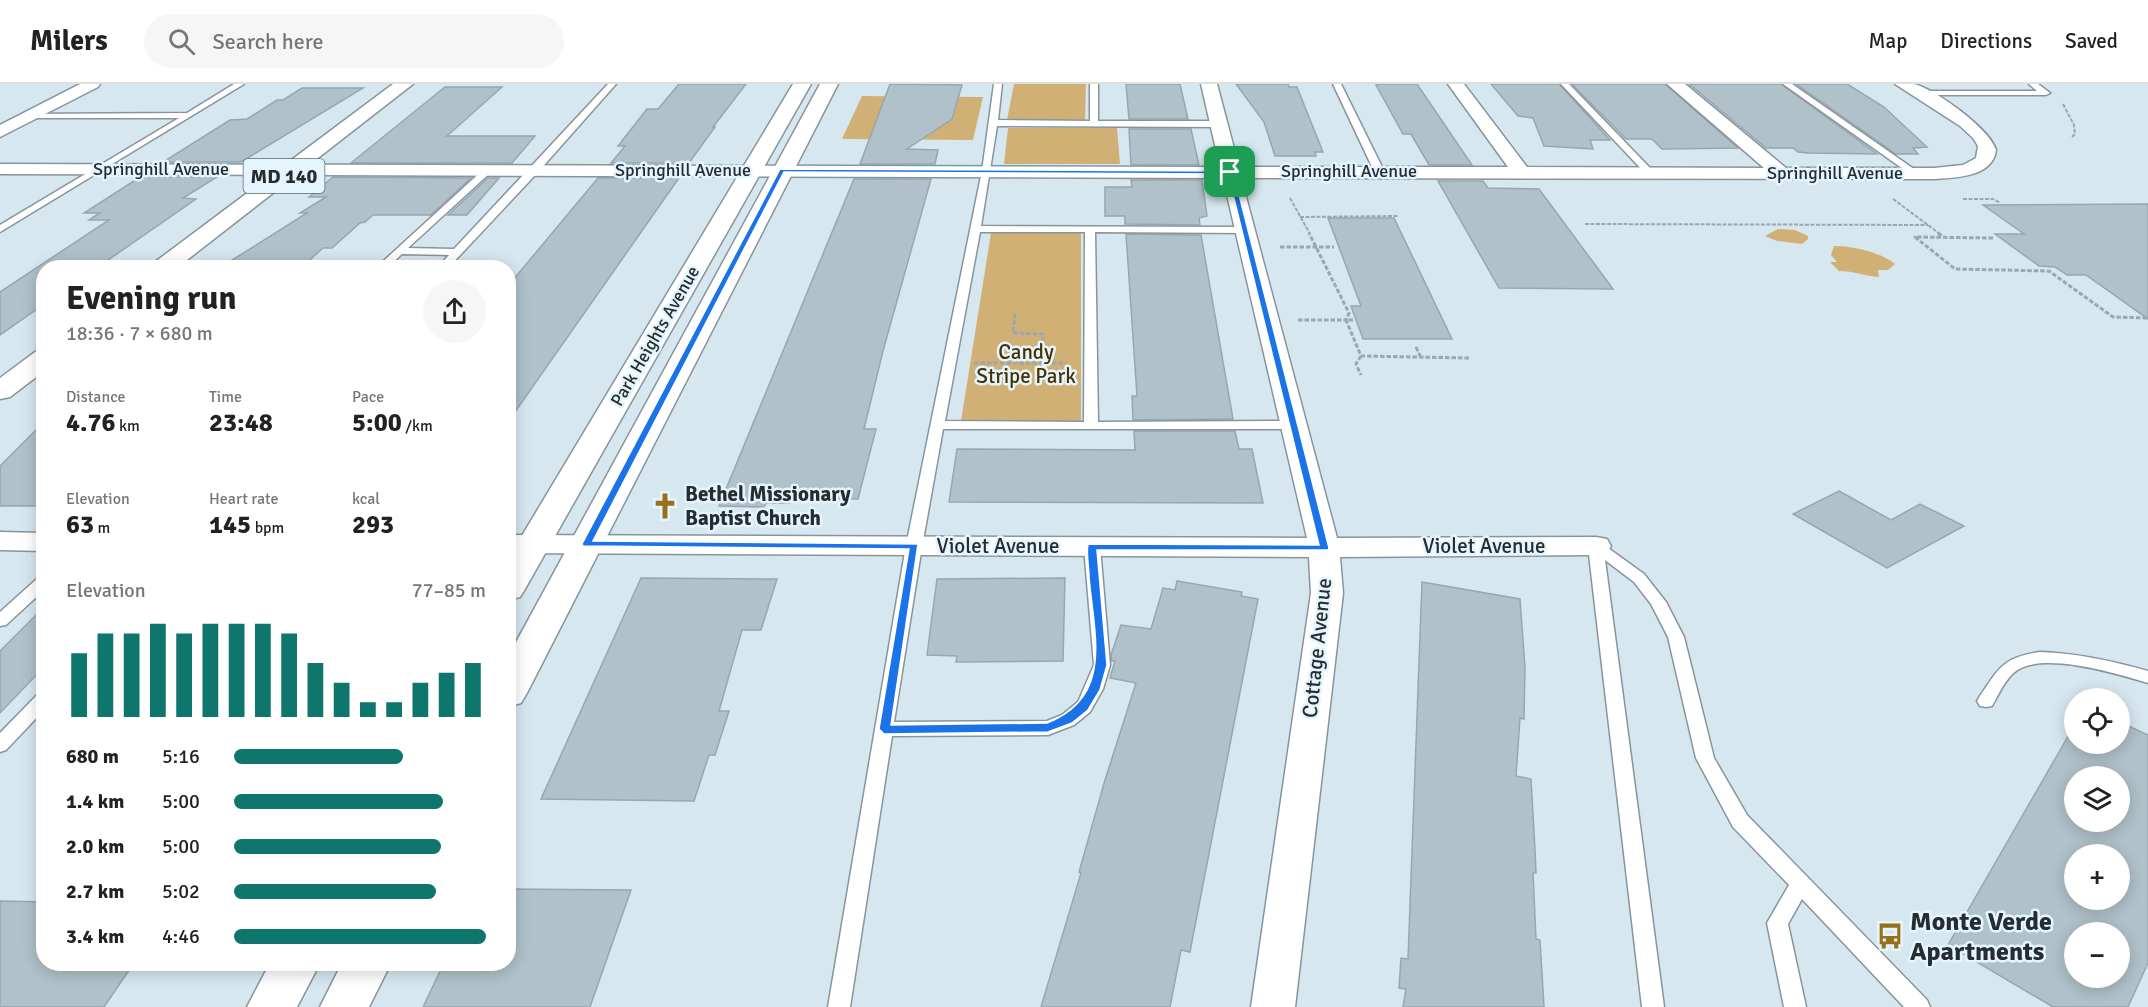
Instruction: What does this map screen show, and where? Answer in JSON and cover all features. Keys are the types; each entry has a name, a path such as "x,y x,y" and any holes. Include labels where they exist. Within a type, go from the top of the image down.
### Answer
{"main road":[{"name":"MD 140","path":"172,260 404,84"},
{"name":"Park Heights Avenue","path":"516,561 521,544 752,171 802,84"},
{"name":"Park Heights Avenue","path":"516,678 829,84"},
{"path":"0,391 36,364"},
{"path":"271,1007 291,971"},
{"path":"344,1007 363,971"}],"street":[{"path":"0,132 92,84"},
{"name":"Cottage Avenue","path":"1209,84 1324,548 1327,593 1274,1007"},
{"path":"1456,84 1521,172"},
{"path":"1675,84 1781,173"},
{"name":"Springhill Avenue","path":"0,169 1916,174 1959,172 1982,162 1987,156 1987,148 1975,130 1911,88"},
{"path":"0,541 36,542"},
{"name":"Violet Avenue","path":"521,544 1324,548 1596,546"}],"lane":[{"path":"0,229 240,84"},
{"path":"450,260 612,84"},
{"path":"839,1007 914,546 987,171 998,84"},
{"path":"1094,84 1094,124"},
{"path":"1336,84 1379,171"},
{"path":"1565,84 1650,172"},
{"path":"1787,84 1916,174"},
{"path":"1911,88 2046,93 2032,84"},
{"path":"30,116 188,115"},
{"path":"993,123 1219,124"},
{"path":"389,260 488,170"},
{"path":"975,229 1245,230"},
{"path":"1090,229 1091,426"},
{"path":"399,251 457,252"},
{"path":"938,425 1293,425"},
{"path":"1596,546 1639,578 1658,602 1677,637 1705,758 1740,822 1919,1007"},
{"path":"1596,546 1653,1007"},
{"path":"884,729 1048,728 1068,720 1084,707 1094,690 1102,665 1092,547"},
{"path":"0,621 36,588"},
{"path":"1986,701 2011,666 2039,659 2085,661 2148,677"},
{"path":"0,745 36,707"},
{"path":"1795,1007 1777,923 1800,885"}],"path":[{"path":"2061,101 2074,124 2075,134 2071,138"},
{"path":"1286,190 1349,313 1346,320 1361,356"},
{"path":"1886,193 1943,237"},
{"path":"1300,217 1398,216"},
{"path":"1585,224 1928,225"},
{"path":"1993,238 1915,237 1955,269 2049,271 2114,317 2148,318"},
{"path":"1277,247 1334,247"},
{"path":"1015,314 1013,333 1043,334 1042,363"},
{"path":"1297,320 1353,320"},
{"path":"1416,347 1421,358"},
{"path":"1361,356 1469,358"},
{"path":"1360,375 1356,364 1361,356"},
{"path":"949,363 1091,363"}],"green space":[{"path":"1014,84 1086,84 1085,120 1007,120"},
{"path":"862,96 983,97 973,140 842,139"},
{"path":"1008,128 1117,128 1120,164 1004,164"},
{"path":"1778,229 1795,230 1808,236 1808,239 1802,244 1777,241 1765,236"},
{"name":"Candy Stripe Park","path":"991,233 1081,233 1081,422 961,421"},
{"path":"1834,246 1866,250 1895,264 1888,270 1878,270 1879,277 1839,271 1830,262 1837,262 1831,255"}],"building":[{"path":"679,84 746,84 689,163 611,163 625,146 618,146 647,109 658,109"},
{"path":"890,84 962,85 952,119 907,149 938,150 935,164 860,164"},
{"path":"1126,84 1180,84 1188,119 1129,119"},
{"path":"1236,84 1288,84 1289,87 1297,87 1323,152 1315,152 1316,156 1275,156 1264,122"},
{"path":"1417,84 1472,165 1429,165 1411,134 1403,134 1376,85"},
{"path":"1491,84 1559,84 1610,140 1590,140 1593,149 1544,146 1533,118 1518,116"},
{"path":"1572,84 1665,84 1738,148 1662,149 1652,139 1626,139"},
{"path":"1689,84 1781,84 1877,154 1808,153 1798,152 1793,148 1766,148"},
{"path":"1796,84 1847,84 1884,107 1927,147 1913,148 1918,154 1896,154"},
{"path":"445,87 502,87 447,136 535,136 512,163 351,163"},
{"path":"302,88 363,88 241,162 163,162 230,120 247,119 277,100 283,100"},
{"path":"1129,129 1191,129 1199,165 1131,165"},
{"path":"140,177 217,177 183,198 196,199 108,260 48,260 109,220 89,220 100,213 84,213"},
{"path":"333,177 471,178 431,215 373,215 360,223 332,248 323,248 310,260 232,260 307,213 300,213 326,197 309,197"},
{"path":"488,178 499,178 467,215 448,215"},
{"path":"598,178 679,178 516,411 516,276"},
{"path":"854,179 931,179 883,351 864,429 876,429 858,499 791,498 789,503 766,503 764,507 719,506"},
{"path":"1131,180 1202,180 1207,216 1199,218 1200,225 1125,224 1125,216 1105,216 1105,187 1132,187"},
{"path":"1438,181 1483,181 1488,188 1539,189 1613,289 1499,288"},
{"path":"2148,204 2148,319 2086,275 2067,275 2055,267 2039,266 1995,234 2024,234 1983,205"},
{"path":"1328,218 1394,218 1452,339 1363,339 1351,306 1361,306"},
{"path":"1126,234 1201,235 1233,419 1133,420 1132,396 1137,396"},
{"path":"36,268 36,310 0,335 0,292"},
{"path":"36,430 36,506 0,506 0,466"},
{"path":"1134,431 1235,431 1239,449 1252,449 1263,503 949,502 957,449 1135,450"},
{"path":"1839,491 1891,520 1920,504 1964,526 1887,568 1793,514"},
{"path":"641,578 777,579 761,630 742,630 719,711 729,711 715,755 709,755 694,801 541,799"},
{"path":"1065,578 1063,661 956,662 957,656 927,655 937,579"},
{"path":"1177,581 1242,592 1241,596 1258,599 1190,952 1181,950 1170,1007 1041,1007 1081,873 1079,872 1105,780 1136,683 1110,678 1115,661 1112,661 1111,655 1121,625 1151,629 1163,588 1175,590"},
{"path":"1422,582 1520,599 1525,668 1524,719 1520,718 1516,776 1531,779 1536,873 1533,873 1536,939 1540,940 1544,1007 1403,1007 1406,989 1399,988 1401,958 1408,959"},
{"path":"36,615 36,675 0,713 0,651"},
{"path":"2130,727 2148,735 2148,963 2128,1007 2053,1007 1948,945 2064,743 2064,754 2130,754"},
{"path":"516,889 631,890 590,1007 423,1007 440,971 516,971"},
{"path":"0,901 36,902 36,971 129,971 104,1007 0,1007"}],"place":[{"name":"Bethel Missionary Baptist Church","path":"665,506"},
{"name":"Monte Verde Apartments","path":"1890,936"}],"route":[{"path":"782,171 1230,172 1324,548 1092,547 1102,665 1094,690 1084,707 1068,720 1048,728 884,729 914,546 587,544 782,171"}]}
